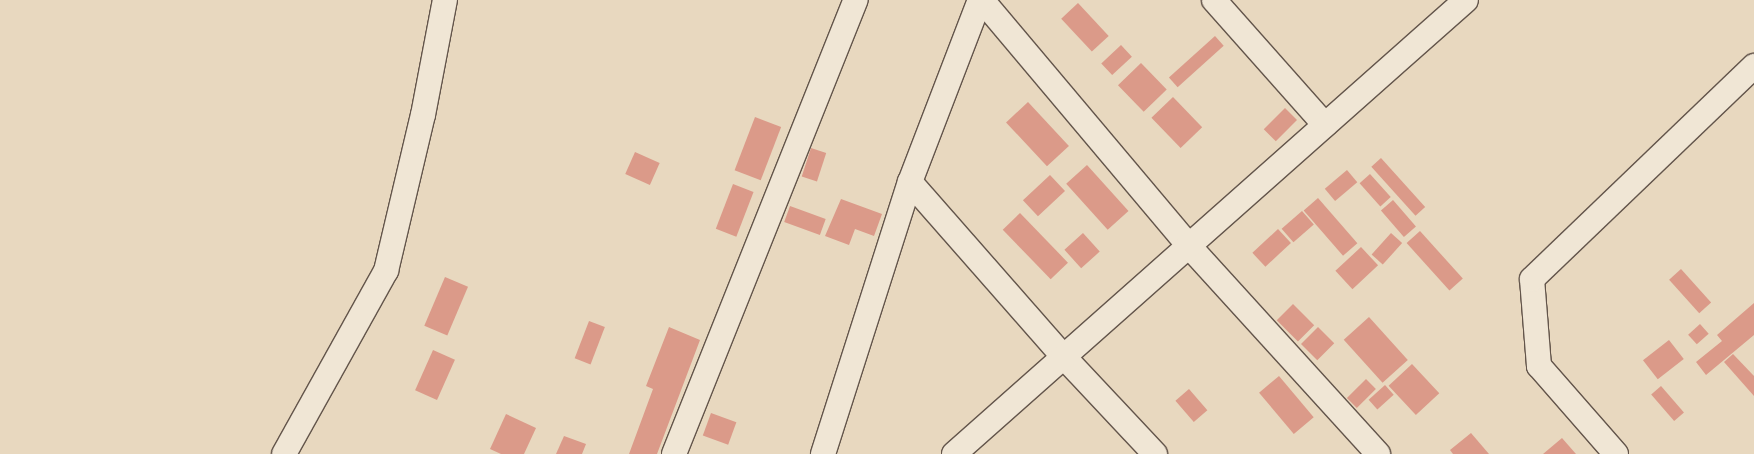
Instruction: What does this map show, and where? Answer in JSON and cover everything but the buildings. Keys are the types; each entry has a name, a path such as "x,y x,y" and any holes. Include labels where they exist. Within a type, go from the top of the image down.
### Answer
{"street":[{"path":"284,454 386,271 423,116 446,0"},
{"path":"674,454 856,0"},
{"path":"823,454 910,182 981,0 1189,246 1378,454"},
{"path":"1214,0 1325,125"},
{"path":"954,454 1466,0"},
{"path":"1616,454 1539,366 1532,279 1754,66"},
{"path":"910,182 1064,356 1155,454"}]}
